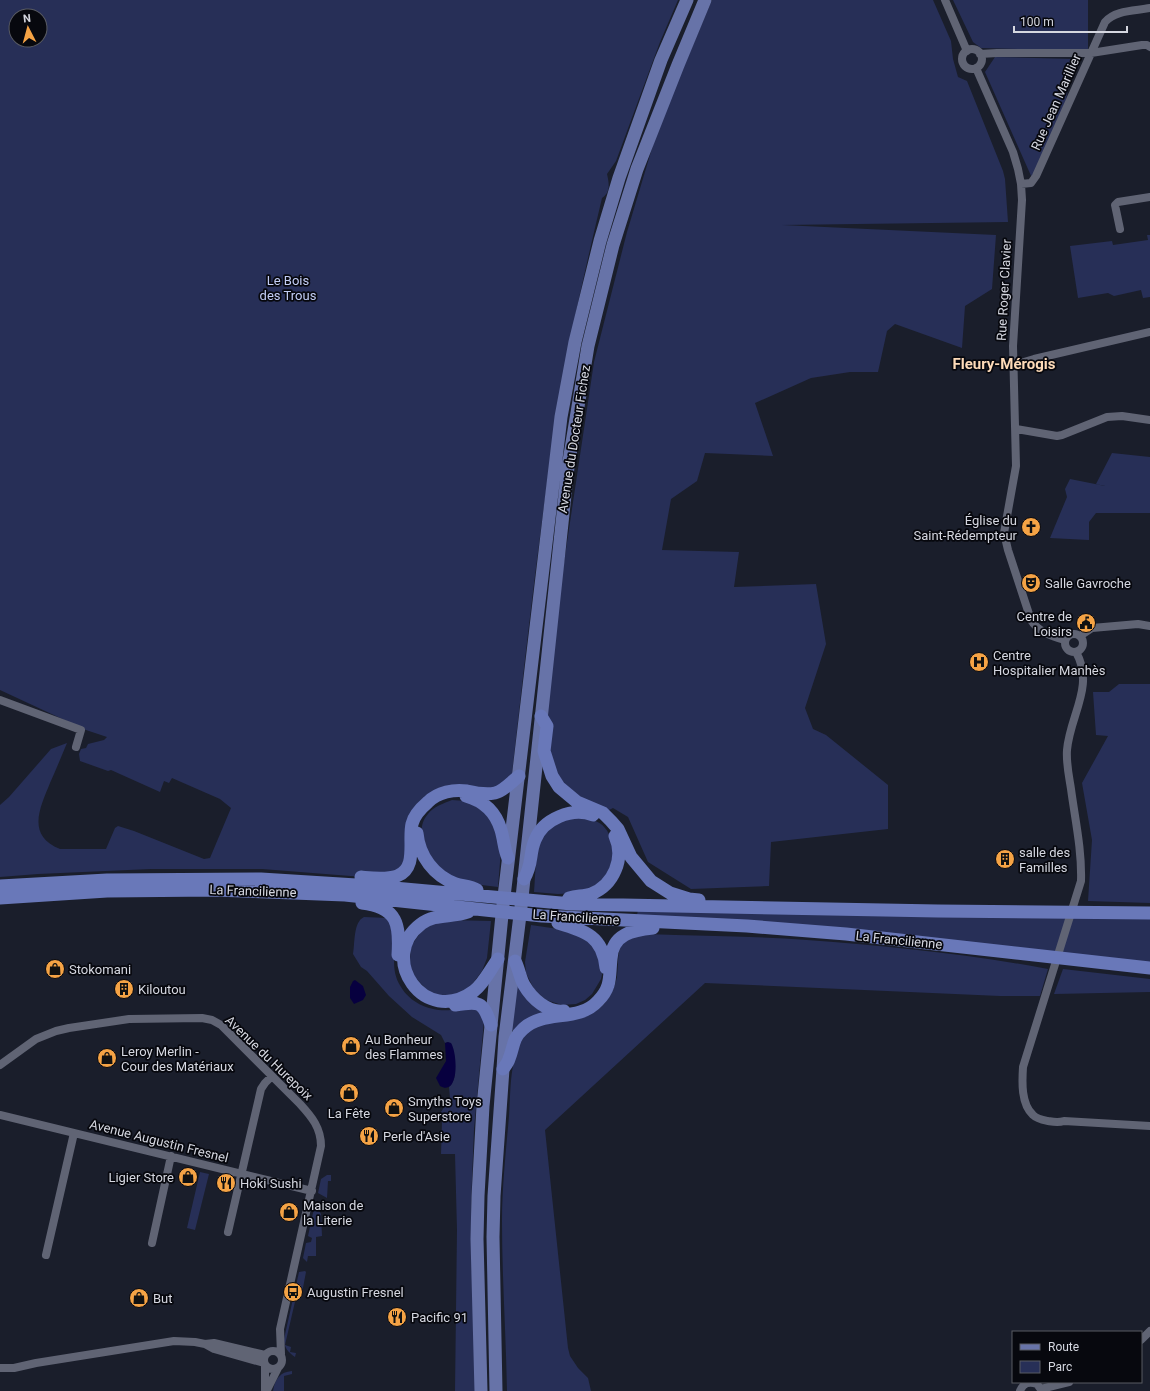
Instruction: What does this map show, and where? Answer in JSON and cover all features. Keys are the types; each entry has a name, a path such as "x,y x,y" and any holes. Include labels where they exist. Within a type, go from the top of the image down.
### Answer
{"highway":[{"path":"541,716 547,726 544,751 552,776 559,787 577,802 602,813 611,821 618,829 631,857 651,881 670,893 689,899 703,900 715,906"},
{"path":"312,882 325,876 389,878 397,876 404,871 409,864 412,823 418,811 429,800 440,794 455,790 485,794 495,793 504,789 510,782 519,776"},
{"path":"482,896 475,889 455,883 435,872 420,851 417,829 419,820 432,805 448,797 462,796 476,800 486,805 497,820 508,858"},
{"path":"524,879 530,870 535,840 541,830 548,824 557,818 578,811 598,817 612,831 616,840 619,850 615,872 610,881 600,890 591,894 572,897 556,903"},
{"name":"La Francilienne","path":"0,886 138,879 261,880 312,882 556,903 930,911 1150,913"},
{"name":"La Francilienne","path":"0,898 107,892 201,890 345,895 542,916 747,926 846,934 1150,968"},
{"path":"345,895 357,903 384,909 392,915 397,922 399,930 399,969 403,980 412,993 422,1000 434,1005 448,1006 468,1002 479,1004 486,1010 491,1025"},
{"path":"475,909 461,914 434,918 422,923 412,932 406,944 404,956 405,968 409,980 415,989 424,996 435,1001 448,1001 463,997 474,991 482,983 498,959"},
{"path":"515,961 524,984 538,1002 549,1009 560,1012 577,1010 588,1005 601,991 606,970 605,957 596,941 578,928 559,924 542,916"},
{"path":"502,1069 509,1060 516,1036 531,1023 550,1017 578,1013 590,1008 598,1001 605,993 609,982 611,976 611,958 614,948 621,937 633,931 656,928 668,923"}],"main road":[{"path":"481,1391 477,1239 483,1106 508,858 559,432 575,342 600,241 619,178 661,60 688,0"},
{"name":"Avenue du Docteur Fichez","path":"496,1391 493,1237 502,1069 522,907 568,466 588,346 613,246 637,168 705,0"}],"street":[{"path":"945,0 967,51"},
{"path":"980,54 1092,53 1105,22 1109,18 1117,14 1150,8"},
{"name":"Rue Jean Marillier","path":"1021,184 1031,183 1036,176 1092,53 1142,45 1147,45 1150,48"},
{"path":"976,50 980,54 980,64 976,68 968,68 963,63 962,56 967,51 976,50"},
{"name":"Rue Roger Clavier","path":"976,68 1013,152 1021,184 1022,200 1014,341 1016,466 1004,533 1005,541 1034,624 1041,630 1065,640 1066,647 1070,651 1076,652 1083,668 1081,696 1068,740 1067,762 1081,859 1081,881 1023,1067 1022,1080 1024,1094 1026,1103 1034,1116 1040,1119 1058,1123 1064,1121 1150,1126"},
{"path":"1120,229 1116,205 1118,202 1150,197"},
{"path":"1014,365 1034,358 1150,332"},
{"path":"1016,429 1057,436 1108,417 1122,416 1150,420"},
{"path":"1080,636 1092,628 1138,624 1150,626"},
{"path":"1065,640 1069,635 1073,634 1080,636 1083,642 1080,650 1076,652"},
{"path":"0,700 81,730 76,747"},
{"name":"Avenue du Hurepoix","path":"0,1065 36,1039 56,1031 130,1019 202,1018 212,1020 221,1025 314,1119 320,1133 322,1146 280,1329 266,1358 266,1391"},
{"path":"228,1232 261,1089 264,1083 272,1076"},
{"name":"Avenue Augustin Fresnel","path":"0,1115 312,1191"},
{"path":"46,1255 74,1133"},
{"path":"152,1243 171,1156"},
{"name":"Avenue du Hurepoix","path":"280,1329 281,1354"},
{"path":"1142,1339 1150,1331"},
{"path":"0,1368 14,1368 36,1363 174,1342 205,1344 214,1343 266,1358 271,1369 278,1368 282,1362 281,1354 275,1350 266,1358"},
{"name":"Avenue du Hurepoix","path":"266,1391 278,1368"},
{"path":"1020,1391 1023,1386 1028,1383"},
{"path":"1033,1383 1037,1384 1042,1390 1066,1383"}],"green space":[{"name":"Le Bois des Trous","path":"0,0 678,0 660,42 616,161 607,174 609,184 608,190 602,198 577,307 561,389 550,462 532,599 511,782 504,789 455,790 418,811 409,864 376,878 262,869 151,869 0,877 0,805 9,797 51,749 67,743 50,783 38,820 39,829 49,843 60,849 106,849 115,828 118,826 204,859 210,858 231,808 220,799 172,778 169,783 164,781 160,792 111,770 108,771 80,761 79,754 81,749 86,748 88,744 104,740 107,737 86,730 0,690"},
{"path":"712,0 933,0 951,41 953,59 958,77 967,81 1003,171 1005,179 1008,222 782,225 996,235 992,289 965,306 962,348 895,324 887,331 878,372 850,372 811,378 755,403 773,456 705,453 697,481 671,499 662,550 739,552 734,587 816,584 826,644 805,708 813,729 826,735 888,785 888,829 771,842 769,886 691,889 648,862 628,817 613,808 603,813 559,787 541,716 594,362 627,232 659,125"},
{"path":"953,0 1088,0 1088,49 1082,51 981,48 973,42"},
{"path":"995,57 1073,59 1066,100 1032,178 985,72"},
{"path":"1147,235 1150,235 1150,297 1143,298 1141,290 1114,296 1108,293 1078,298 1070,246 1112,241 1113,245 1148,240"},
{"path":"1112,453 1150,457 1150,513 1096,513 1089,522 1089,540 1050,538 1067,497 1065,489 1070,479 1105,486 1096,484"},
{"path":"1119,684 1150,684 1150,903 1088,901 1092,840 1082,783 1108,736 1096,735 1093,692 1109,692"},
{"path":"452,800 466,801 478,806 496,826 501,850 498,887 473,884 455,879 432,862 429,857 424,846 422,835 425,819 433,809"},
{"path":"568,818 587,819 600,823 609,833 616,851 605,881 577,893 558,894 534,892 537,857 541,839 551,826"},
{"path":"638,910 1150,919 1150,964 637,915"},
{"path":"364,917 388,918 394,939 394,965 396,976 401,987 410,998 423,1006 437,1010 453,1010 469,1007 479,1012 484,1021 474,1129 471,1206 476,1391 455,1391 457,1230 455,1154 441,1154 441,1112 450,1098 449,1087 453,1082 455,1071 453,1059 448,1042 445,1043 441,1035 412,1017 389,996 367,971 361,967 353,954 356,928 360,920"},
{"path":"448,920 491,921 487,958 482,971 470,987 453,997 431,994 409,971 411,946 423,929"},
{"path":"531,925 579,932 596,947 603,970 601,979 592,994 585,1000 576,1004 562,1005 546,1000 534,989 526,973 525,962"},
{"path":"646,934 767,938 868,945 958,955 1048,969 1040,996 1000,996 705,983 545,1130 568,1348 570,1356 578,1368 588,1378 591,1391 507,1391 502,1209 511,1084 516,1052 526,1034 533,1028 542,1024 584,1016 594,1012 602,1006 609,997 616,981 620,948 628,940"},
{"path":"1063,969 1150,979 1150,992 1054,994"},
{"path":"518,986 542,1008 542,1013 513,1031 511,1028 516,987"},
{"path":"200,1172 209,1174 195,1230 187,1228"},
{"path":"327,1175 331,1175 331,1181 328,1181 327,1198 318,1193 321,1179"},
{"path":"315,1204 321,1214 322,1236 316,1237 316,1256 308,1256 307,1262 303,1258 306,1243 311,1242 312,1238 308,1236"},
{"path":"305,1271 302,1293 297,1293 285,1345 284,1339 299,1272"},
{"path":"285,1345 291,1347 290,1352 296,1353 295,1357 290,1353"},
{"path":"292,1371 292,1374 284,1376 284,1391 273,1391 275,1383 279,1377 284,1373"}],"shaded area":[{"path":"355,980 363,986 366,995 363,1000 354,1004 350,998 350,987"},
{"path":"445,1043 451,1043 453,1048 456,1064 454,1080 451,1085 446,1088 440,1086 436,1078 446,1061"}],"place":[{"name":"Église du Saint-Rédempteur","path":"1031,527"},
{"name":"Salle Gavroche","path":"1031,583"},
{"name":"Centre de Loisirs","path":"1086,623"},
{"name":"Centre Hospitalier Manhès","path":"979,662"},
{"name":"salle des Familles","path":"1005,859"},
{"name":"Stokomani","path":"55,969"},
{"name":"Kiloutou","path":"124,989"},
{"name":"Au Bonheur des Flammes","path":"351,1046"},
{"name":"Leroy Merlin - Cour des Matériaux","path":"107,1058"},
{"name":"La Fête","path":"349,1093"},
{"name":"Smyths Toys Superstore","path":"394,1108"},
{"name":"Perle d'Asie","path":"369,1136"},
{"name":"Ligier Store","path":"188,1177"},
{"name":"Hoki Sushi","path":"226,1183"},
{"name":"Maison de la Literie","path":"289,1212"},
{"name":"Augustin Fresnel","path":"293,1292"},
{"name":"But","path":"139,1298"},
{"name":"Pacific 91","path":"397,1317"}],"district":[{"name":"Fleury-Mérogis","path":"1004,364"}]}
